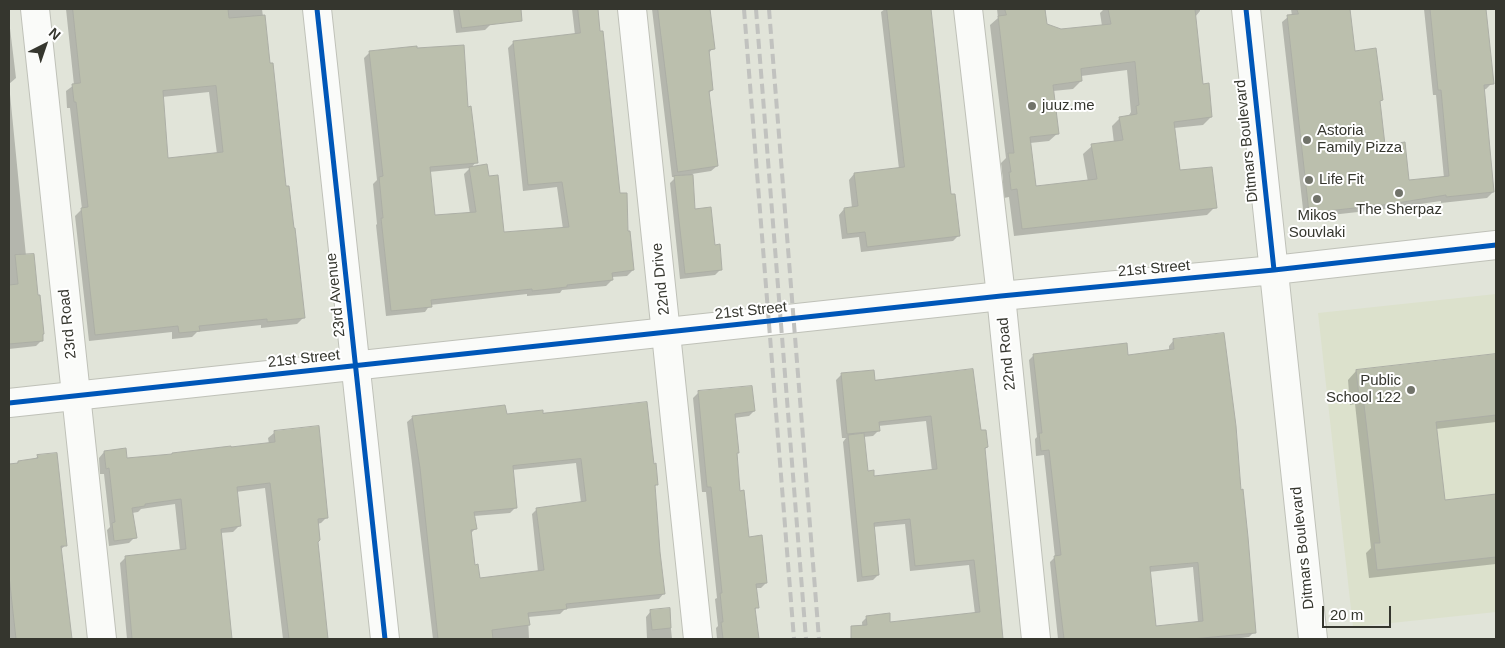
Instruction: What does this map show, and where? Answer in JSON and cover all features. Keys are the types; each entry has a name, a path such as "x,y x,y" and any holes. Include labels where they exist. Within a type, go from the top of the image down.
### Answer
{"street":[{"name":"23rd Road","path":"35,9 102,639"},
{"name":"23rd Avenue","path":"317,9 385,639"},
{"name":"22nd Drive","path":"632,9 698,639"},
{"name":"22nd Road","path":"968,9 1001,296 1036,639"},
{"name":"Ditmars Boulevard","path":"1246,9 1313,639"},
{"name":"21st Street","path":"9,403 1001,296 1274,270 1496,245"}],"shaded area":[{"name":"Public School 122","path":"1496,294 1496,612 1353,627 1318,313"}],"building":[{"path":"73,9 228,9 229,18 265,15 270,63 273,63 286,186 289,186 295,228 305,318 267,322 267,319 199,326 200,331 179,333 178,326 95,335 81,208 88,207 76,102 74,102 72,84 80,83","holes":["216,86 223,152 168,158 163,91"]},
{"path":"459,9 521,9 522,21 462,28"},
{"path":"578,9 598,9 600,31 603,31 620,193 627,193 628,231 630,231 634,270 612,273 613,280 532,291 532,289 431,300 432,307 391,311 381,218 383,218 379,177 383,176 369,51 417,46 417,48 464,45 468,107 471,106 478,163 430,167 435,215 476,212 469,167 487,164 489,176 498,175 504,232 569,227 562,182 528,185 513,41 580,33"},
{"path":"658,9 710,9 715,49 709,50 713,90 709,91 718,166 678,172"},
{"path":"887,9 931,9 951,194 955,194 960,236 867,247 865,232 847,234 844,208 858,206 854,173 904,167"},
{"path":"1005,9 1045,9 1047,24 1061,29 1111,24 1108,9 1195,9 1203,84 1209,83 1212,117 1174,122 1180,170 1212,167 1217,208 1022,229 1017,189 1011,190 1009,172 1011,172 1008,153 1014,153 998,16 1006,15","holes":["1135,62 1139,105 1136,106 1137,114 1119,117 1123,140 1091,144 1097,179 1036,186 1030,137 1059,134 1053,85 1082,81 1081,69"]},
{"path":"1297,9 1350,9 1355,51 1376,48 1383,100 1380,101 1385,145 1405,142 1409,180 1449,176 1441,90 1438,90 1430,9 1486,9 1494,84 1484,85 1494,192 1446,197 1446,195 1391,204 1309,213 1287,15 1298,14"},
{"path":"693,175 695,209 711,207 715,245 720,244 722,270 685,274 674,176"},
{"path":"34,254 38,295 40,295 43,341 9,344 9,285 18,284 15,255"},
{"path":"1224,333 1236,426 1241,490 1243,489 1256,633 1192,639 1064,639 1054,556 1061,555 1049,450 1041,451 1039,433 1042,433 1033,354 1127,343 1128,355 1174,349 1173,339","holes":["1198,563 1203,621 1156,626 1150,567"]},
{"path":"1496,354 1496,415 1436,422 1445,500 1496,494 1496,557 1377,570 1374,543 1380,543 1363,396 1359,396 1356,370"},
{"path":"973,369 981,430 986,430 988,447 985,448 1003,639 851,639 851,626 867,625 866,616 890,613 890,622 980,612 974,560 915,566 910,519 874,523 879,575 862,577 848,435 864,433 868,471 874,470 874,476 937,469 931,416 879,422 880,431 847,434 841,373 874,370 875,380"},
{"path":"752,386 755,411 735,414 739,453 737,453 740,491 744,490 749,537 762,535 767,583 756,584 759,608 755,608 759,639 723,639 720,593 722,593 711,487 707,487 698,391"},
{"path":"647,402 654,464 656,463 658,485 655,485 665,594 566,604 567,609 528,613 530,625 492,630 493,639 438,639 420,468 412,416 505,405 507,414 543,410 543,413","holes":["581,459 586,501 536,508 544,570 480,578 478,564 475,565 471,530 477,529 474,512 517,508 513,466"]},
{"path":"319,426 328,518 318,519 320,540 318,542 328,639 289,639 270,483 237,487 241,526 221,529 232,639 132,639 125,556 186,549 181,499 145,504 145,506 132,508 137,538 114,541 112,523 115,522 109,468 106,469 104,451 126,448 127,458 172,454 275,442 274,431"},
{"path":"57,453 67,546 61,546 72,639 16,639 9,576 9,464 38,458 37,455"},
{"path":"670,608 671,628 652,630 650,610"}],"railway":[{"path":"744,9 794,639"},
{"path":"756,9 806,639"},
{"path":"769,9 819,639"}],"cycle path":[{"path":"317,9 385,639"},
{"path":"1246,9 1274,270"},
{"path":"9,403 1001,296 1274,270 1496,245"}],"place":[{"name":"juuz.me","path":"1032,106"},
{"name":"Astoria Family Pizza","path":"1307,140"},
{"name":"Life Fit","path":"1309,180"},
{"name":"The Sherpaz","path":"1399,193"},
{"name":"Mikos Souvlaki","path":"1317,199"},
{"name":"Public School 122","path":"1411,390"}]}
